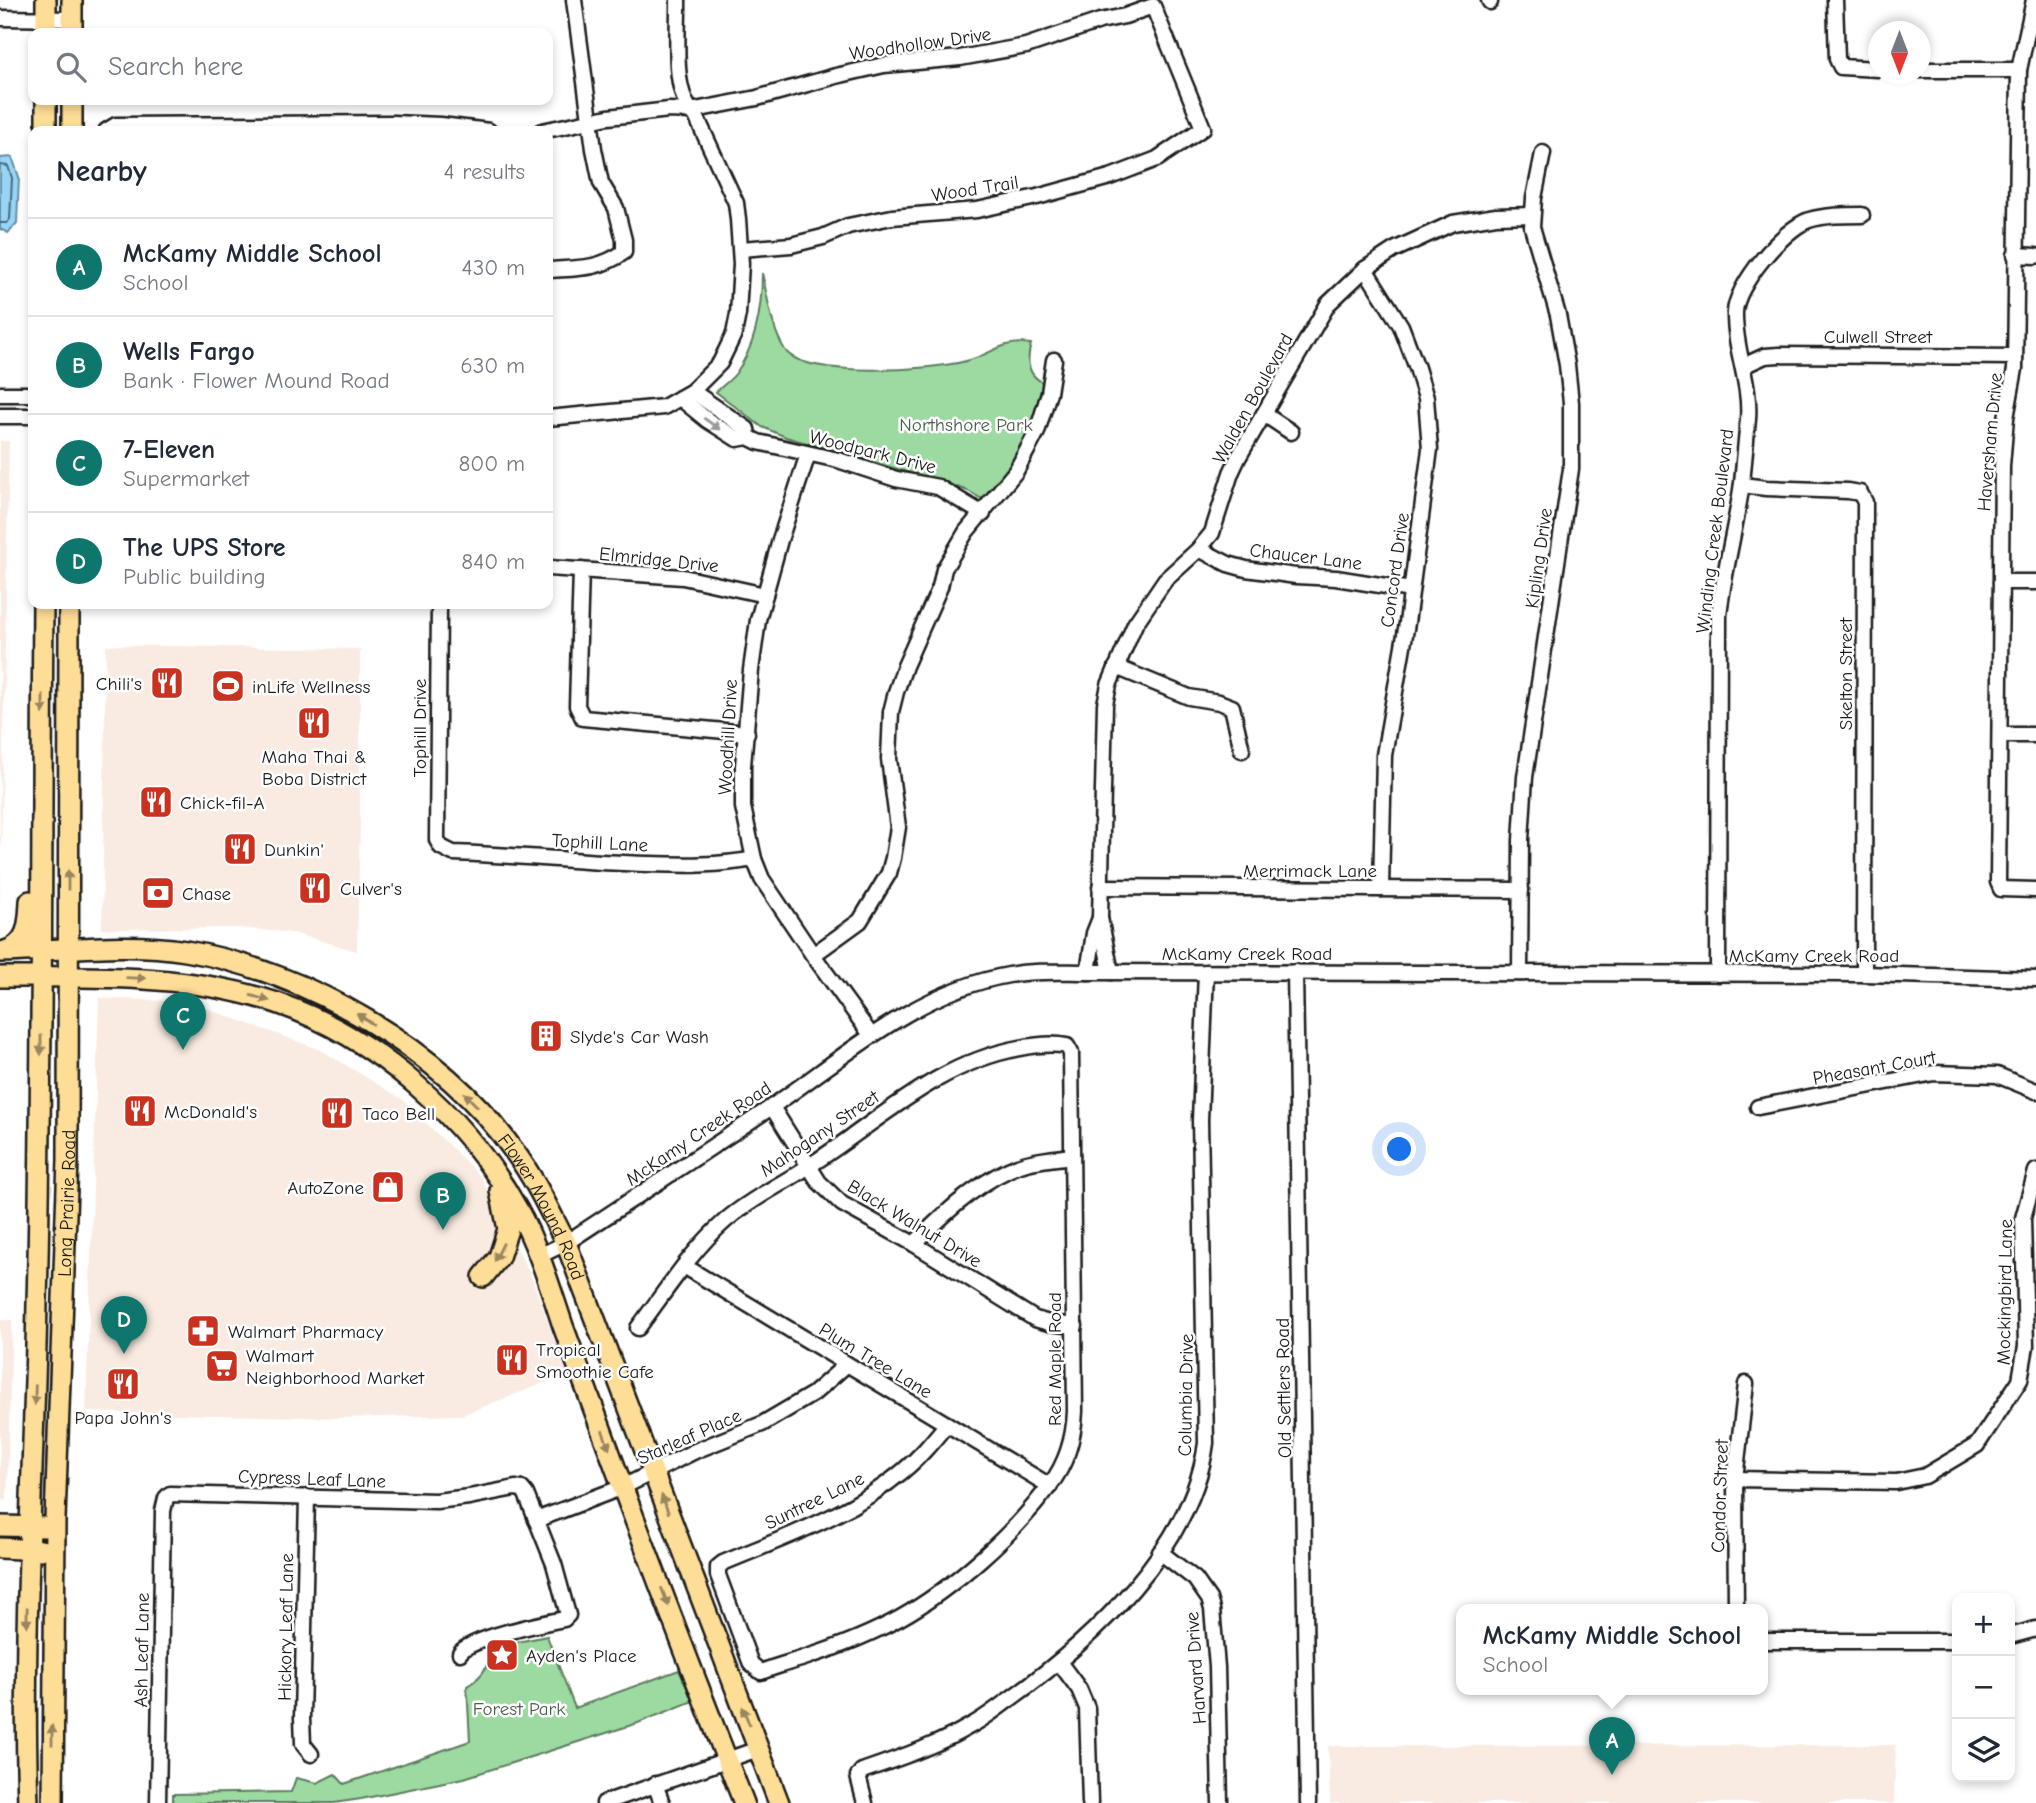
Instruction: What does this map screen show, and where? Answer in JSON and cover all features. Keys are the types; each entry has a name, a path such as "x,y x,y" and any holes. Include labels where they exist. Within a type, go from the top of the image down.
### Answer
{"main road":[{"path":"46,105 46,126"},
{"path":"72,105 72,126"},
{"name":"Long Prairie Road","path":"28,1803 26,1692 40,1183 43,609"},
{"path":"44,609 60,661 69,668"},
{"name":"Long Prairie Road","path":"53,1803 55,1527 68,1160 69,609"},
{"path":"43,668 57,687 61,710 69,724"},
{"path":"1,952 19,943 25,936 29,926 31,897 42,860"},
{"name":"Flower Mound Road","path":"1,952 139,946 185,951 248,964 306,988 358,1014 422,1057 471,1099 514,1150 540,1192 566,1243 779,1803"},
{"name":"Flower Mound Road","path":"0,977 67,976 170,980 242,993 278,1003 310,1016 338,1032 408,1078 447,1114 496,1176 519,1212 539,1256 623,1487 744,1803"},
{"path":"408,1078 422,1057"},
{"path":"483,1278 499,1257 508,1229 496,1176"},
{"path":"40,1183 49,1211 50,1295 52,1302 63,1311"},
{"path":"37,1300 49,1315 50,1384 60,1397"},
{"path":"0,1527 55,1527"},
{"path":"0,1548 55,1550"}],"street":[{"path":"553,270 588,268 609,262 624,252 624,240 616,208 601,183 594,149 574,0"},
{"path":"553,418 664,407 686,395 720,363 734,334 738,314 741,249 736,203 696,116 690,111 680,83 677,59 678,0"},
{"path":"1835,0 1837,59 1841,67 1868,68"},
{"name":"Haversham Drive","path":"2034,0 2019,70 2015,357 2002,466 1998,882 2001,889 2036,890"},
{"name":"Woodhollow Drive","path":"553,129 638,112 690,111 757,99 884,65 960,58 1026,47 1153,6 1203,128"},
{"path":"0,18 72,18"},
{"path":"1931,70 2019,70"},
{"path":"114,126 393,123 448,126"},
{"name":"Wood Trail","path":"741,249 791,245 822,237 848,226 892,217 977,210 1037,197 1110,177 1157,159 1203,128"},
{"name":"Kipling Drive","path":"1520,973 1521,840 1525,777 1571,470 1571,403 1567,365 1558,314 1532,227 1543,153"},
{"name":"Walden Boulevard","path":"1111,972 1100,918 1105,704 1116,667 1135,624 1165,580 1199,550 1212,533 1231,473 1328,304 1365,269 1394,250 1453,223 1496,216 1532,215"},
{"name":"Winding Creek Boulevard","path":"1718,974 1719,615 1742,485 1749,414 1743,366 1736,338 1737,299 1768,255 1795,226 1835,215 1862,215"},
{"path":"2015,256 2036,256"},
{"name":"Concord Drive","path":"1365,269 1401,326 1426,398 1430,449 1411,590 1384,755 1381,889"},
{"name":"Culwell Street","path":"1743,366 1765,356 1779,355 2015,357"},
{"path":"813,955 860,921 888,873 898,827 889,759 891,712 896,692 940,587 944,569 966,532 1016,471 1037,432 1049,393 1054,360"},
{"path":"0,394 28,394"},
{"name":"Woodpark Drive","path":"686,395 727,434 737,439 748,437 758,442 838,460 896,479 938,487 983,514"},
{"path":"1264,414 1291,432"},
{"path":"0,416 28,416"},
{"name":"Woodhill Drive","path":"808,454 758,620 743,766 743,807 754,859 762,879 871,1035"},
{"name":"Skelton Street","path":"1742,485 1848,491 1860,494 1865,502 1864,974"},
{"name":"Chaucer Lane","path":"1199,550 1228,564 1246,569 1336,578 1411,590"},
{"name":"Elmridge Drive","path":"553,568 683,577 765,595"},
{"path":"581,570 577,706 583,718 747,733"},
{"path":"2001,582 2036,582"},
{"name":"Tophill Drive","path":"439,609 437,840 444,849"},
{"path":"1116,667 1189,697 1219,702 1232,708 1242,750"},
{"path":"2001,735 2036,735"},
{"name":"Tophill Lane","path":"444,849 453,853 695,866 731,864 754,859"},
{"name":"Merrimack Lane","path":"1100,887 1521,890"},
{"name":"Walden Boulevard","path":"1088,972 1094,933 1100,918"},
{"name":"McKamy Creek Road","path":"539,1256 566,1243 772,1107 871,1035 919,1006 973,985 1009,975 1088,972 1864,974 2036,979"},
{"name":"Columbia Drive","path":"865,1803 859,1776 862,1771 927,1747 973,1725 1059,1662 1100,1623 1130,1591 1160,1552 1195,1487 1203,1465 1206,1443 1200,1120 1206,972"},
{"name":"Old Settlers Road","path":"1296,972 1308,1803"},
{"name":"Mahogany Street","path":"638,1328 684,1266 724,1222 753,1200 810,1166 885,1111 934,1079 992,1053 1034,1045 1068,1046"},
{"name":"Red Maple Road","path":"761,1672 842,1644 900,1618 939,1592 969,1569 1024,1517 1050,1486 1066,1457 1075,1426 1071,1053 1068,1046"},
{"name":"Pheasant Court","path":"1758,1107 1934,1073 1997,1075 2036,1091"},
{"name":"Black Walnut Drive","path":"772,1107 819,1182 842,1204 914,1244 1035,1319 1049,1324 1075,1326"},
{"path":"914,1244 959,1201 1009,1169 1034,1161 1072,1156"},
{"name":"Mockingbird Lane","path":"1735,1479 1896,1482 1925,1476 1977,1445 2020,1380 2026,1346 2023,1218 2036,1171"},
{"name":"Plum Tree Lane","path":"684,1266 1050,1486"},
{"name":"Starleaf Place","path":"536,1520 623,1487 695,1451 762,1424 813,1394 846,1365"},
{"name":"Condor Street","path":"1736,1604 1735,1479 1746,1384"},
{"name":"Suntree Lane","path":"761,1672 751,1664 718,1575 718,1567 816,1524 864,1499 920,1456 947,1424"},
{"name":"Cypress Leaf Lane","path":"166,1498 170,1494 177,1494 436,1501 515,1488 522,1489 536,1520"},
{"name":"Hickory Leaf Lane","path":"307,1497 302,1718 303,1744 311,1754"},
{"name":"Ash Leaf Lane","path":"158,1803 163,1525 166,1498"},
{"path":"460,1653 463,1647 481,1640 564,1619 568,1615 554,1564 536,1520"},
{"name":"Harvard Drive","path":"1160,1552 1195,1579 1212,1609 1217,1667 1220,1803"},
{"path":"2015,1635 2036,1629"},
{"path":"1768,1641 1952,1641"},
{"path":"1059,1662 1079,1689 1087,1708 1090,1803"},
{"path":"604,1803 758,1749"},
{"path":"655,1784 663,1803"}],"shaded area":[{"path":"0,441 9,441 0,907"},
{"path":"106,645 360,649 357,951 293,933 239,928 102,929"},
{"path":"99,998 189,1002 321,1050 402,1099 481,1177 531,1276 567,1374 462,1415 339,1418 86,1412"},
{"path":"0,1320 12,1320 7,1500 0,1500"},
{"path":"1896,1745 1894,1803 1330,1803 1328,1746"}],"green space":[{"name":"Northshore Park","path":"762,273 773,323 785,350 797,359 817,365 871,370 927,367 966,361 1012,344 1031,344 1029,367 1045,384 1031,436 987,502 968,491 942,482 786,437 762,427 716,392 736,373 749,350 759,312"},
{"name":"Forest Park","path":"547,1636 575,1708 679,1670 693,1701 638,1723 464,1778 361,1799 334,1803 173,1803 173,1794 291,1792 296,1778 317,1783 335,1774 344,1784 470,1741 467,1686 485,1669 488,1648"}],"water":[{"path":"12,157 19,177 17,223 8,233 0,229 0,158"}],"place":[{"name":"Chili's","path":"167,683"},
{"name":"inLife Wellness","path":"228,686"},
{"name":"Maha Thai & Boba District","path":"314,723"},
{"name":"Chick-fil-A","path":"156,802"},
{"name":"Dunkin'","path":"240,849"},
{"name":"Culver's","path":"315,888"},
{"name":"Chase","path":"158,893"},
{"name":"Slyde's Car Wash","path":"546,1036"},
{"name":"7-Eleven","path":"183,1050"},
{"name":"McDonald's","path":"140,1111"},
{"name":"Taco Bell","path":"337,1113"},
{"name":"AutoZone","path":"388,1187"},
{"name":"Wells Fargo","path":"443,1230"},
{"name":"Walmart Pharmacy","path":"203,1331"},
{"name":"The UPS Store","path":"124,1354"},
{"name":"Tropical Smoothie Cafe","path":"512,1360"},
{"name":"Walmart Neighborhood Market","path":"222,1366"},
{"name":"Papa John's","path":"123,1384"},
{"name":"Ayden's Place","path":"502,1655"},
{"name":"McKamy Middle School","path":"1612,1775"}]}
